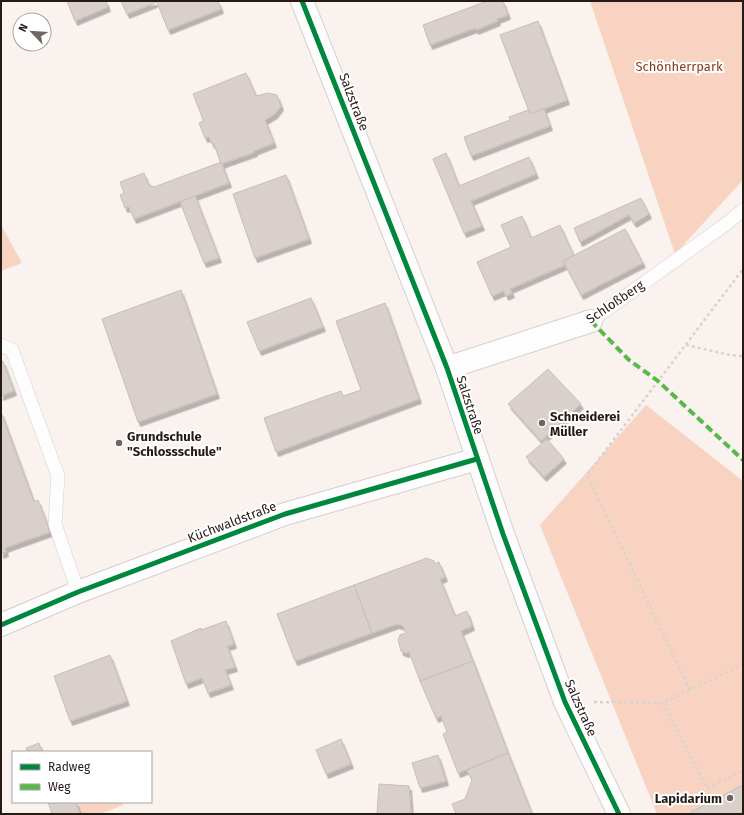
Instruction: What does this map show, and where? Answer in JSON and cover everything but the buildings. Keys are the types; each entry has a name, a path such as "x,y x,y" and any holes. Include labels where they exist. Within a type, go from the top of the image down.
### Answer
{"street":[{"name":"Salzstraße","path":"302,1 447,368 503,534 565,702 619,814"},
{"name":"Schloßberg","path":"447,368 591,321"},
{"name":"Küchwaldstraße","path":"1,625 78,592 285,514 477,459"}],"lane":[{"name":"Schloßberg","path":"591,321 726,224 743,210"},
{"path":"1,345 12,350 58,476 55,524 78,592"}],"path":[{"path":"690,690 587,474 743,269"},
{"path":"686,345 730,355 743,356"},
{"path":"565,702 663,703 743,664"},
{"path":"663,703 707,788 743,771"}],"green space":[{"name":"Schönherrpark","path":"590,1 743,1 743,180 675,254"},
{"path":"1,225 22,263 1,271"},
{"path":"646,405 743,481 743,814 657,814 540,525"},
{"path":"76,803 122,803 123,805 100,814 80,814"}],"marked path":[{"path":"591,321 629,360 658,381 743,460"}],"cycle path":[{"path":"302,1 447,368 503,534 565,702 619,814"},
{"path":"1,625 78,592 285,514 477,459"}],"place":[{"name":"Schneiderei Müller","path":"542,423"},
{"name":"Grundschule \"Schlossschule\"","path":"119,443"},
{"name":"Lapidarium","path":"730,798"}]}
